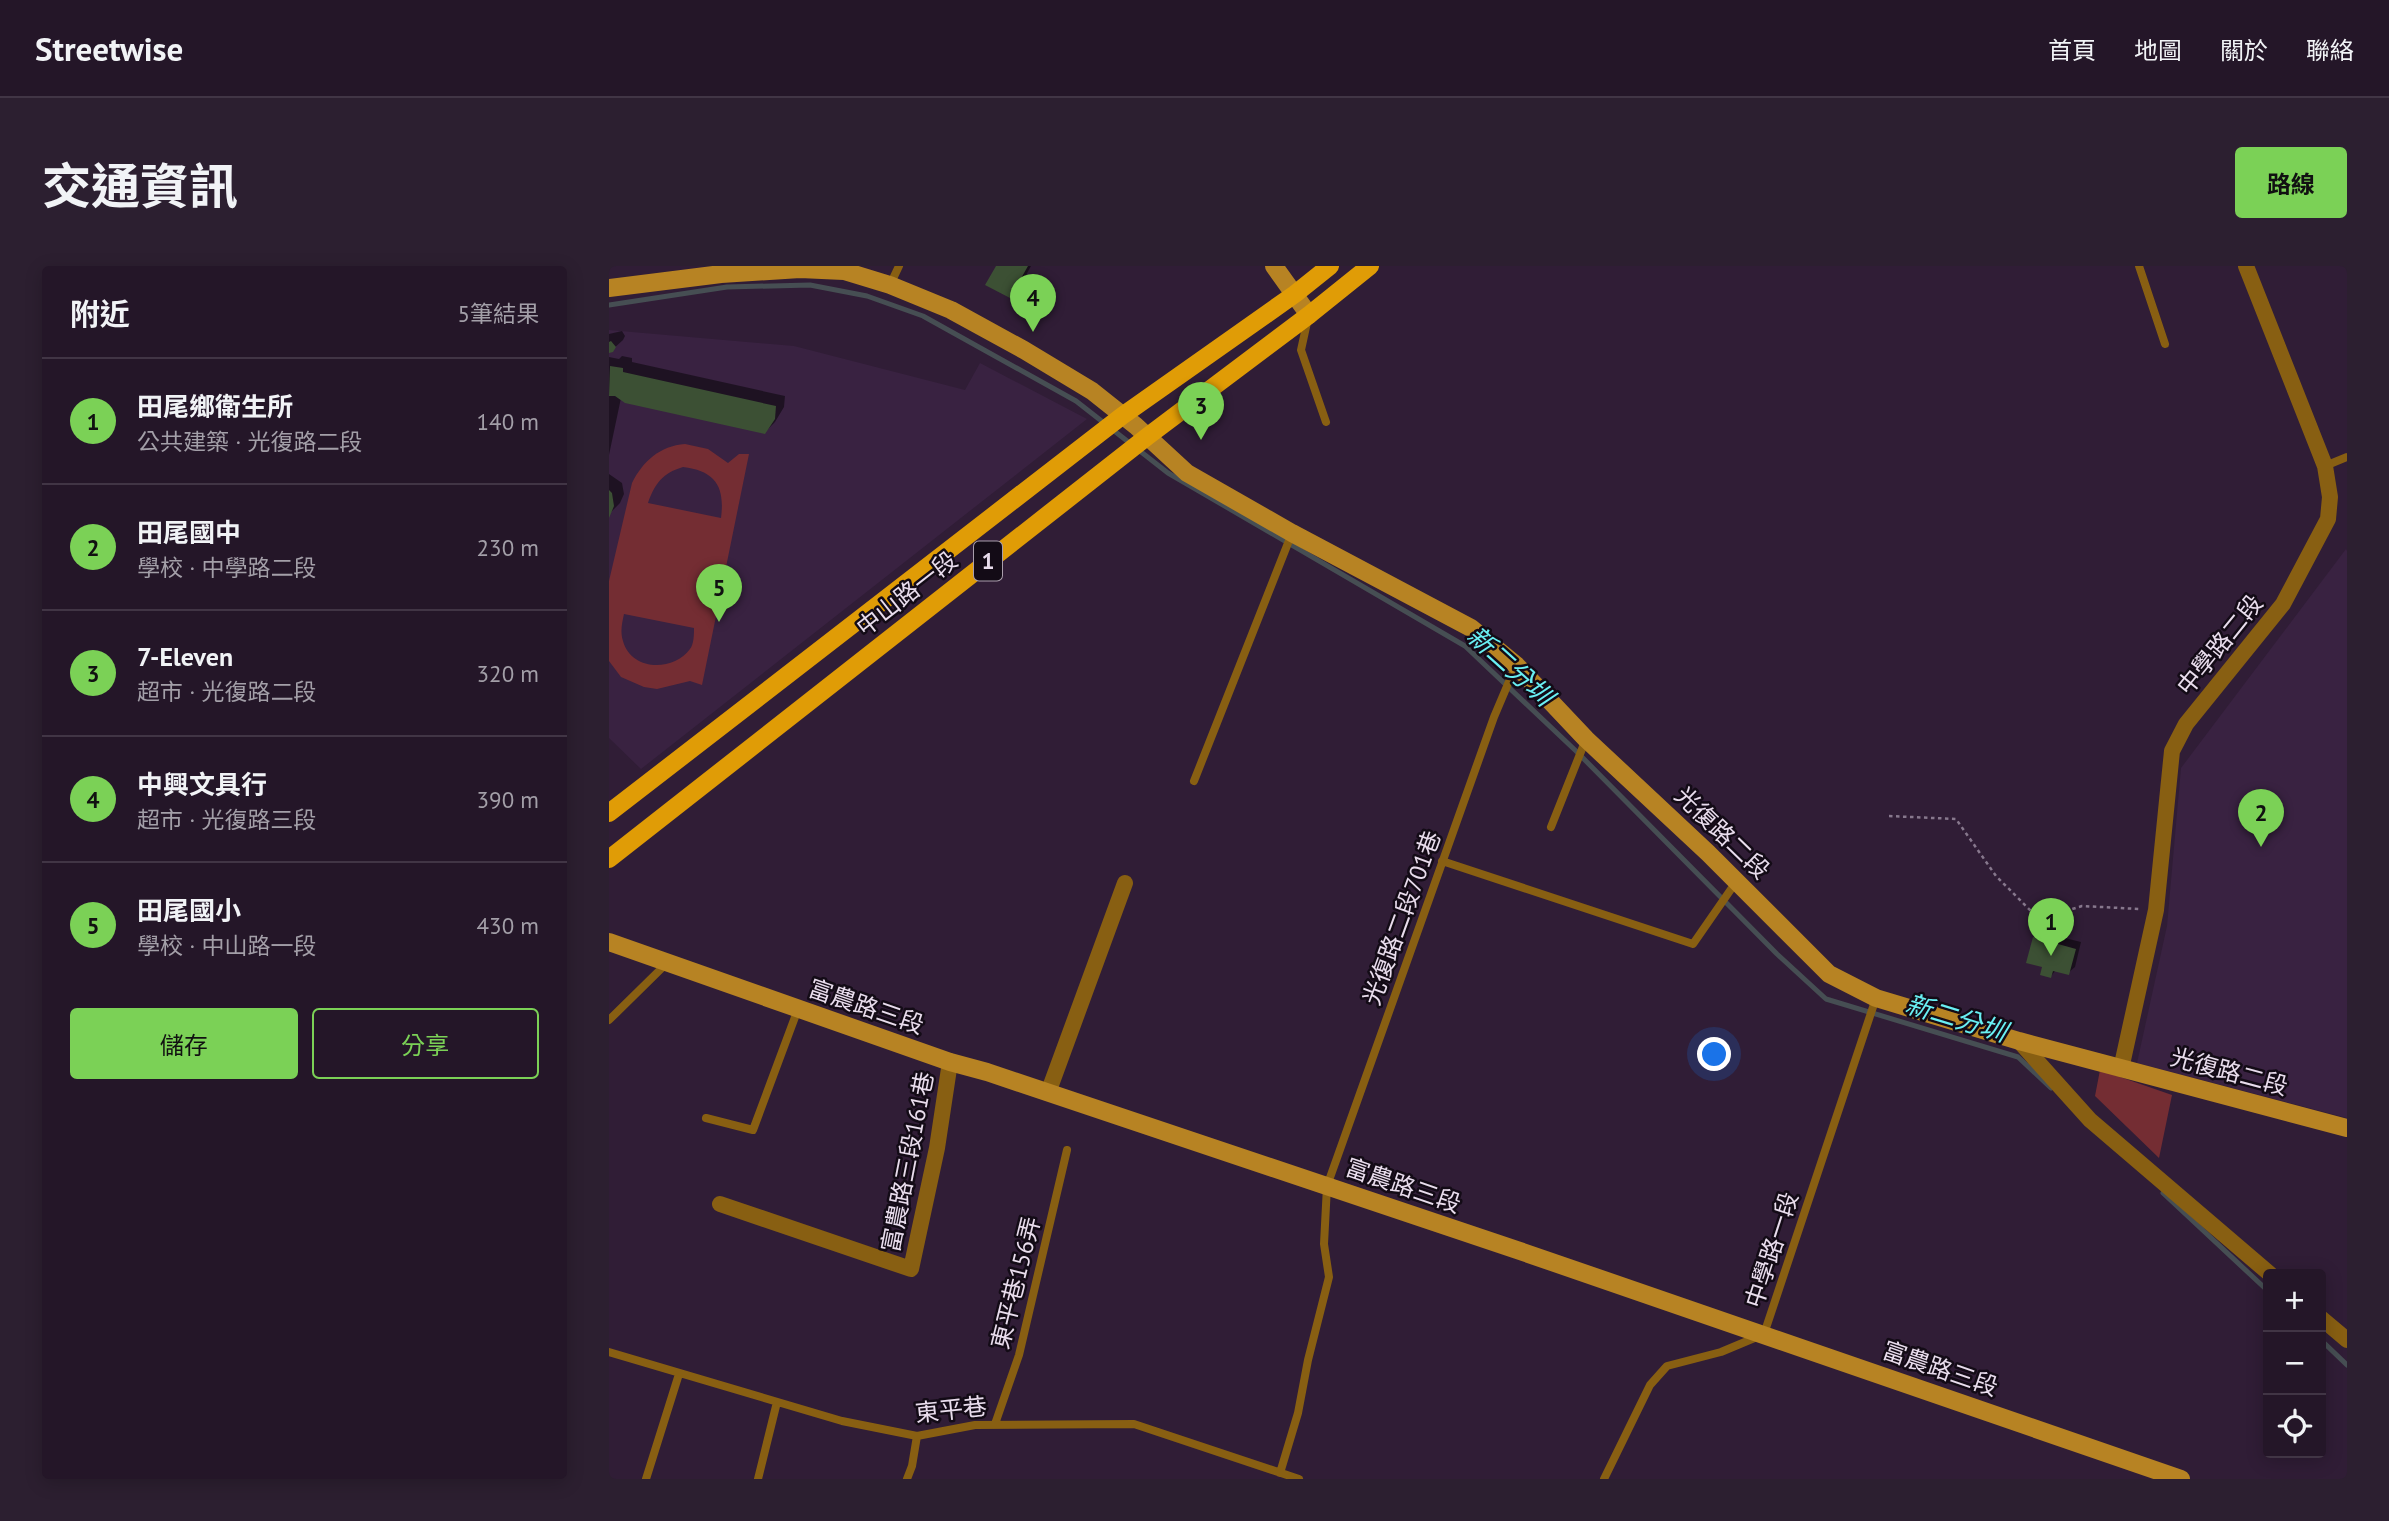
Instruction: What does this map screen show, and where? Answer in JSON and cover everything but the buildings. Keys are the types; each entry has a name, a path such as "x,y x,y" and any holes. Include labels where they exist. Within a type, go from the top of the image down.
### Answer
{"main road":[{"name":"中山路一段","path":"609,859 1330,266"},
{"name":"中山路一段","path":"609,813 1135,426 1309,315 1370,266"}],"street":[{"path":"1274,266 1309,315"},
{"name":"中學路二段","path":"2121,1069 2156,910 2172,751 2186,724 2283,604 2328,519 2330,497 2325,467 2246,266"},
{"name":"光復路二段","path":"609,288 721,274 800,269 844,271 890,285 951,310 1092,391 1187,473 1292,533 1471,628 1516,665 1586,740 1737,881 1829,974 1876,998 2019,1041 2347,1128"},
{"path":"1048,1093 1125,883"},
{"name":"富農路三段","path":"609,942 950,1062 1764,1334 2181,1479"},
{"path":"2019,1041 2090,1120 2264,1269"},
{"name":"富農路三段161巷","path":"720,1205 911,1269 937,1148 950,1062"},
{"path":"2326,1322 2347,1340"}],"lane":[{"path":"890,285 899,266"},
{"path":"2139,266 2165,344"},
{"path":"1309,315 1301,350 1326,422"},
{"path":"2325,467 2347,457"},
{"path":"1194,781 1292,533"},
{"name":"光復路二段701巷","path":"1280,1473 1298,1413 1329,1277 1324,1244 1327,1186 1494,717 1516,665"},
{"path":"1551,827 1586,740"},
{"path":"1443,861 1693,944 1737,881"},
{"path":"609,1020 667,963"},
{"name":"中學路一段","path":"1604,1479 1650,1385 1667,1366 1721,1352 1764,1334 1876,998"},
{"path":"706,1118 753,1130 797,1009"},
{"name":"東平巷156弄","path":"995,1424 1019,1355 1067,1150"},
{"name":"東平巷","path":"609,1352 842,1421 917,1436 975,1425 1134,1424 1299,1479"},
{"path":"646,1479 679,1374"},
{"path":"758,1479 777,1402"},
{"path":"907,1479 917,1436"}],"path":[{"path":"1889,816 1956,819 1996,876 2037,917 2082,906 2156,910"}],"shaded area":[{"path":"609,330 794,346 965,390 980,363 1087,419 641,769 609,738"},
{"path":"685,444 708,449 728,463 739,454 749,454 702,685 690,681 657,689 644,687 621,677 609,661 609,581 632,483 641,468 653,456 676,445","holes":["683,467 703,472 716,482 721,498 721,518 648,503 661,480 670,472","624,614 694,628 691,647 673,662 653,665 643,663 627,651 623,641 621,631"]},
{"path":"2346,549 2347,1118 2137,1063 2167,926 2181,768"},
{"path":"2100,1070 2172,1095 2159,1158 2095,1096"}],"waterway":[{"name":"新二分圳","path":"609,305 727,287 810,285 867,296 923,316 1076,401 1168,473 1465,646 1576,751 1777,954 1826,999 2018,1057 2051,1088"},
{"name":"新二分圳","path":"2163,1193 2263,1286"},
{"name":"新二分圳","path":"2326,1345 2347,1365"}],"place":[{"name":"中興文具行","path":"1033,332"},
{"name":"7-Eleven","path":"1201,440"},
{"name":"田尾國小","path":"719,622"},
{"name":"田尾國中","path":"2261,847"},
{"name":"田尾鄉衛生所","path":"2051,956"}]}
